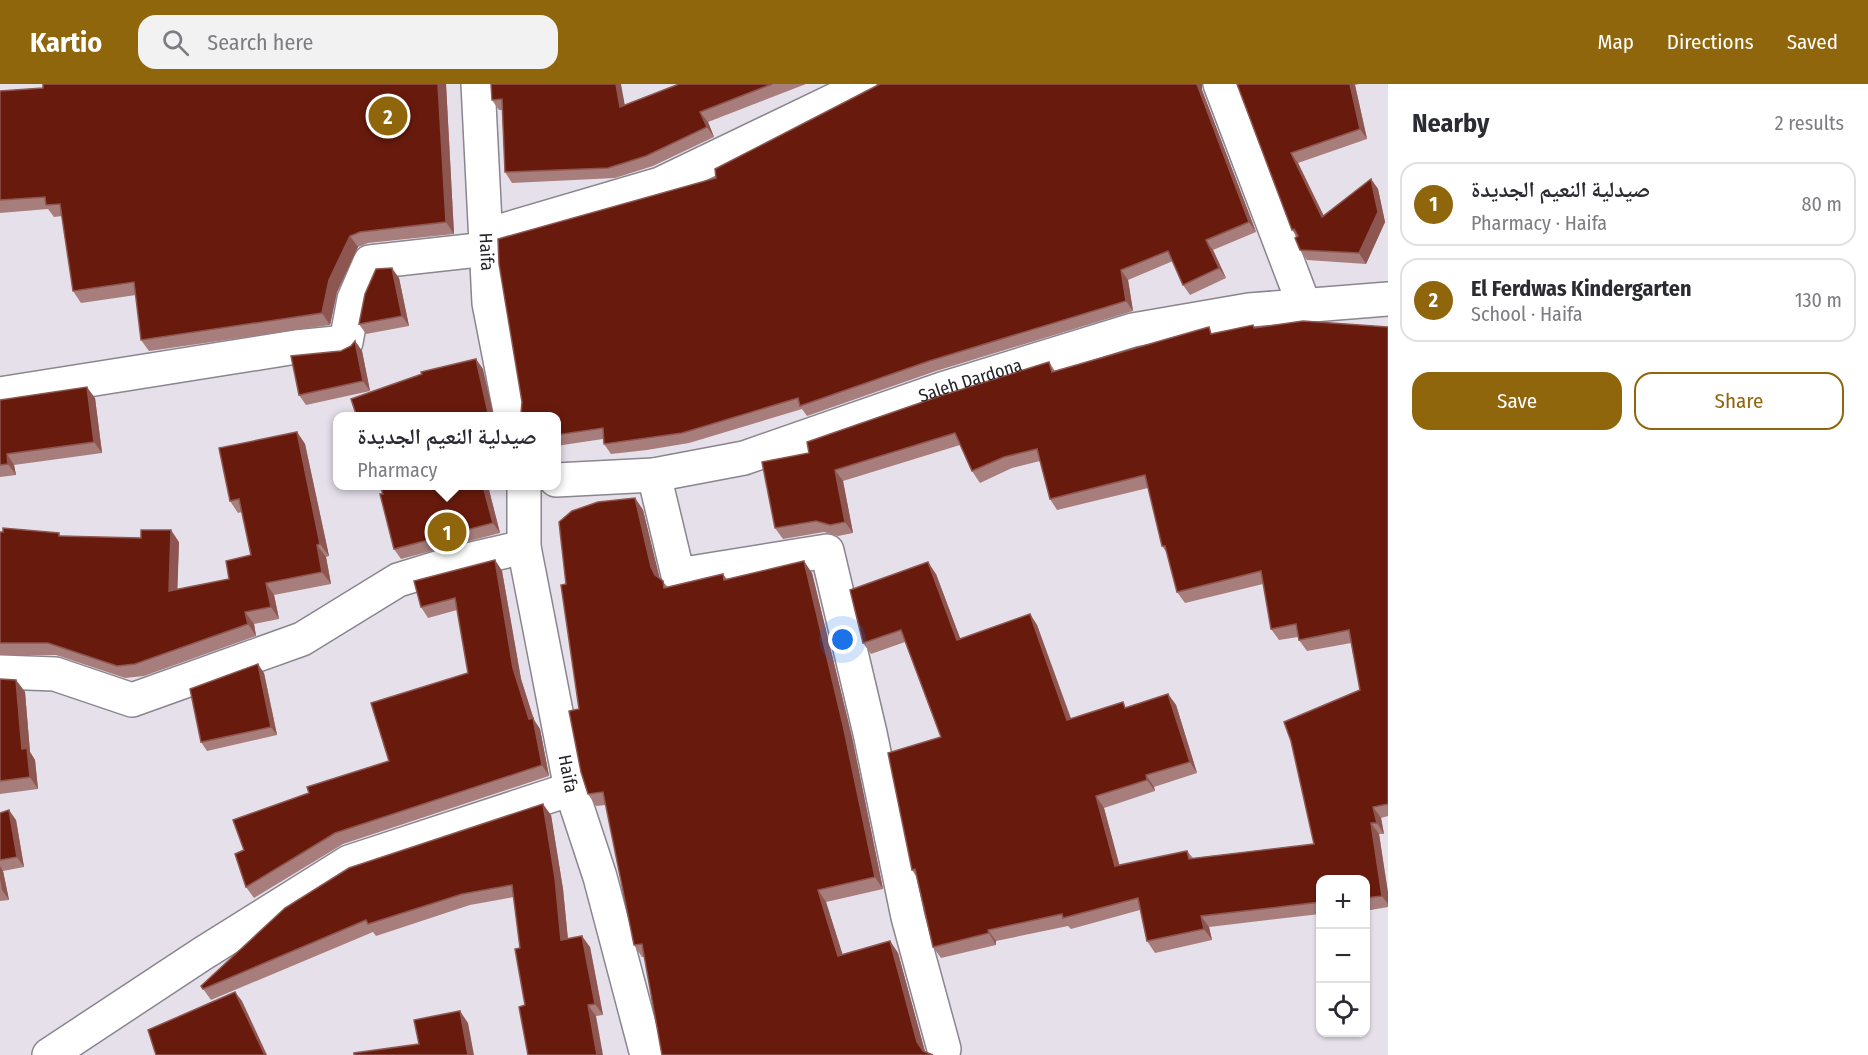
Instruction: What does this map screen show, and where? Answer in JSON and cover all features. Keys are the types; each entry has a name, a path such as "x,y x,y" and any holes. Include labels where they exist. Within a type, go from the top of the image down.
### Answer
{"street":[{"name":"Haifa","path":"478,84 489,303 510,412"},
{"path":"0,394 296,347 346,342 354,299 370,262 487,242 660,184 839,98 860,84"},
{"path":"1220,84 1304,305"},
{"name":"Saleh Dardona","path":"561,480 654,476 744,458 942,389 1133,330 1249,310 1388,299"},
{"path":"654,476 678,575 827,551 870,733 908,917 944,1049"},
{"name":"Haifa","path":"524,490 524,547 571,789 600,877 646,1055"},
{"path":"0,672 55,674 132,700 302,639 398,580 450,564 524,547"},
{"path":"49,1055 202,954 349,862 571,789"}],"building":[{"path":"43,84 438,84 446,222 360,232 350,236 329,280 322,313 141,340 134,282 73,291 60,204 46,205 45,197 0,200 0,91 43,88"},
{"path":"491,84 616,84 620,107 679,84 772,84 700,112 707,127 646,156 608,168 505,172 502,99 492,100"},
{"path":"880,84 1197,84 1249,222 1206,240 1219,268 1183,285 1168,251 1121,270 1126,301 929,361 800,406 798,398 682,433 604,444 603,428 561,434 561,412 521,412 522,402 499,264 498,239 716,178 715,169"},
{"path":"1237,84 1350,84 1360,129 1291,153 1322,217 1371,179 1378,212 1359,253 1300,250 1295,238 1298,236 1294,229 1292,230"},
{"path":"392,268 402,316 359,324 365,294 376,269"},
{"path":"1303,321 1388,327 1388,804 1373,807 1377,823 1371,823 1382,896 1370,897 1370,875 1316,875 1316,902 1201,916 1204,929 1147,941 1138,898 1063,918 1062,914 988,930 989,933 933,947 915,869 912,870 888,753 941,737 901,630 863,643 850,590 928,562 957,640 1030,614 1067,720 1123,702 1125,708 1168,694 1190,762 1146,775 1147,780 1096,796 1115,866 1187,851 1189,859 1314,844 1291,741 1284,722 1360,690 1349,630 1299,640 1296,624 1271,629 1261,571 1177,592 1165,546 1162,546 1145,475 1050,499 1037,449 1004,457 972,471 955,433 835,470 845,522 830,525 816,521 775,528 762,462 809,453 807,442 940,396 1049,362 1052,372 1209,327 1211,334 1253,325 1254,328"},
{"path":"355,341 363,381 299,395 291,356 341,351"},
{"path":"476,359 488,412 355,412 351,399 422,374 421,372"},
{"path":"87,387 94,442 7,454 8,464 0,465 0,400"},
{"path":"297,432 320,544 317,545 322,572 266,583 271,607 245,612 248,624 135,664 117,666 48,643 0,643 0,532 3,532 3,528 59,533 59,536 141,538 141,530 171,530 169,591 229,579 226,561 251,555 239,499 230,501 219,448"},
{"path":"382,490 484,490 493,523 394,549 380,494 383,494"},
{"path":"635,498 651,567 655,575 663,581 664,588 723,574 724,580 804,561 843,725 875,877 818,890 838,956 890,941 917,1042 923,1051 933,1055 662,1055 642,944 634,945 603,792 588,794 581,772 569,711 579,709 561,585 566,584 559,522 572,511 598,502"},
{"path":"495,560 513,668 529,719 533,718 542,765 335,833 246,887 235,854 244,850 233,820 309,793 307,787 389,761 371,703 468,673 455,598 421,607 414,581"},
{"path":"258,664 271,727 201,742 190,689"},
{"path":"0,679 16,680 22,749 27,748 30,777 0,781"},
{"path":"543,804 555,878 561,940 582,936 595,1004 588,1005 597,1055 528,1055 519,1007 525,1005 515,949 520,948 512,885 462,894 368,924 366,920 203,989 201,986 285,908 349,868"},
{"path":"9,810 17,857 0,860 0,813"},
{"path":"235,992 265,1055 156,1055 148,1030"},
{"path":"460,1011 468,1055 354,1055 354,1053 419,1044 414,1020"}],"place":[{"name":"El Ferdwas Kindergarten","path":"388,116"},
{"name":"صيدلية النعيم الجديدة","path":"447,532"}]}
